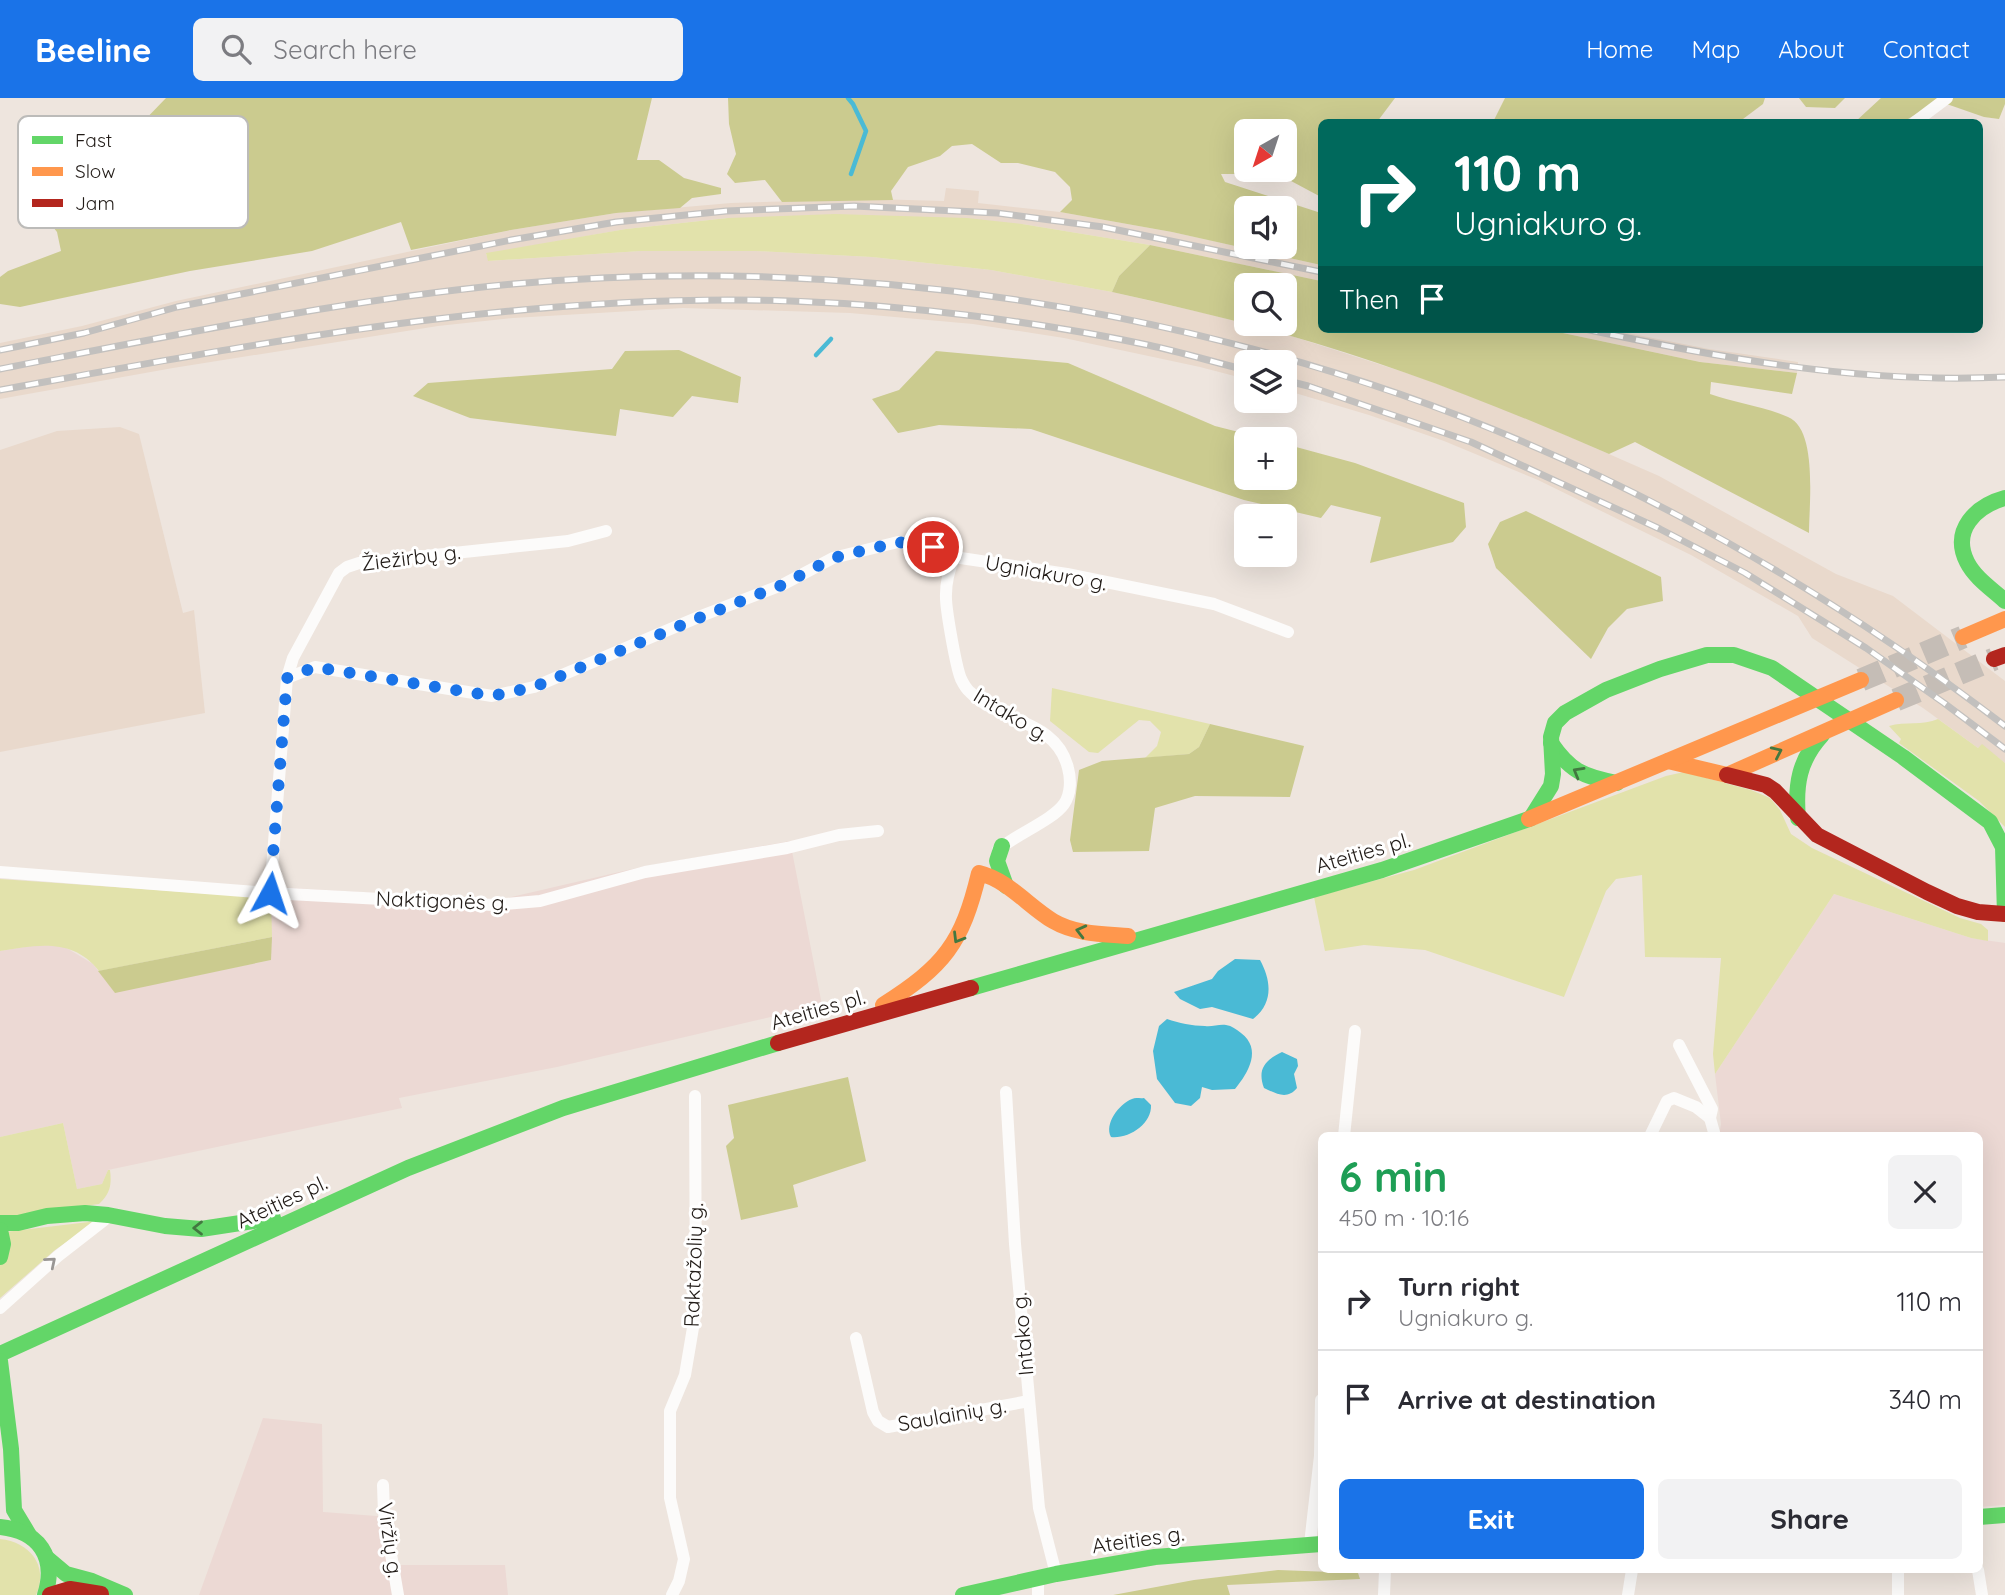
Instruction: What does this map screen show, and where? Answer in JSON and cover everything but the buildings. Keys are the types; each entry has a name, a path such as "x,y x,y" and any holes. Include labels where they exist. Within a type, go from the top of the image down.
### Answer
{"main road":[{"path":"2005,498 1985,503 1968,519 1962,541 1964,552 1975,571 2005,601"},
{"path":"1963,637 2005,619"},
{"path":"1531,818 1548,794 1552,783 1551,743 1556,723 1573,707 1697,655 1736,655 1772,668 1903,757 1990,822 2003,847 2005,914 1978,912 1957,906 1829,842 1817,835 1766,786 1668,761"},
{"name":"Ateities pl.","path":"0,1354 446,1152 550,1113 667,1075 1419,858 1531,818 1861,680"},
{"path":"1727,775 1896,700"},
{"path":"1798,818 1795,797 1798,770 1808,750 1827,730"},
{"path":"1551,743 1575,773 1586,778 1617,783"},
{"path":"1002,846 997,861 1006,886"},
{"path":"858,1021 923,979 950,951 965,926 979,873 992,876 1053,920 1075,931 1148,937"},
{"path":"0,1223 9,1226 48,1216 112,1214 176,1228 199,1229 245,1224 314,1210"},
{"path":"0,1230 3,1244 0,1257"},
{"path":"0,1361 9,1426 14,1510 29,1535"},
{"path":"1983,1517 2005,1515"},
{"path":"0,1527 19,1530 29,1535 37,1541 47,1558 66,1574 92,1581 125,1595"},
{"name":"Ateities g.","path":"963,1595 1056,1574 1177,1554 1316,1544"},
{"path":"47,1558 50,1581 48,1595 70,1589 108,1595"}],"street":[{"path":"1920,119 1947,98"},
{"name":"Žiežirbų g.","path":"270,893 287,678 293,658 339,573 359,563 568,541 606,531"},
{"name":"Ugniakuro g.","path":"287,678 315,667 492,696 511,693 534,687 782,585 833,558 898,542 933,547 954,557 1067,574 1214,604 1289,632"},
{"name":"Intako g.","path":"954,557 947,574 945,598 960,678 968,691 979,700 1041,730 1055,741 1065,756 1070,774 1070,791 1063,805 1002,846 979,873"},
{"name":"Naktigonės g.","path":"0,872 270,893 493,905 540,901 645,872 787,848 839,835 878,831"},
{"path":"1345,1132 1355,1031"},
{"path":"1679,1045 1712,1109 1710,1118 1713,1132"},
{"name":"Intako g.","path":"1006,1092 1015,1244 1040,1508 1056,1574"},
{"name":"Raktažolių g.","path":"672,1595 679,1581 684,1559 670,1498 670,1411 685,1376 696,1310 695,1096"},
{"path":"1652,1132 1667,1101 1674,1098 1696,1107 1710,1118"},
{"path":"0,1308 58,1255 112,1214"},
{"name":"Saulainių g.","path":"856,1338 873,1412 883,1425 888,1427 1029,1401"},
{"name":"Viržių g.","path":"383,1485 384,1513 398,1595"},
{"path":"1316,1544 1318,1500"},
{"path":"1384,1595 1385,1573"},
{"path":"1628,1595 1632,1573"},
{"path":"1898,1573 1898,1595"},
{"path":"1978,1573 1982,1595"},
{"path":"1038,1578 1038,1595"}],"shaded area":[{"path":"946,188 979,191 978,203 1060,212 1234,246 1234,259 1294,259 1318,264 1318,280 1297,276 1297,273 1283,273 1150,245 1022,224 728,218 626,229 486,254 489,261 641,251 756,251 872,257 991,270 1112,292 1208,314 1234,321 1234,336 1291,336 1419,377 1520,415 1659,476 1836,574 1893,596 2005,681 2005,763 1982,745 1978,748 1923,708 1812,638 1798,616 1691,555 1538,480 1444,441 1297,394 1297,350 1234,350 1234,376 1064,338 973,324 850,313 683,308 513,318 438,326 173,368 0,399 0,343 82,326 176,301 511,230 616,213 731,203 872,199 944,201"},
{"path":"1563,333 1627,333 1798,362 1797,373 1700,362"},
{"path":"120,427 139,434 183,613 194,610 205,713 0,752 0,450 57,431"},
{"path":"790,841 822,1005 557,1067 399,1098 402,1108 108,1170 102,1184 77,1189 63,1123 0,1137 0,951 43,944 65,947 93,964 115,992 271,960 271,898 275,887 490,902 641,867"},
{"path":"1834,894 1971,938 2005,943 2005,1505 1983,1507 1983,1132 1720,1132 1715,1074"},
{"path":"263,1418 322,1424 323,1512 390,1517 397,1565 505,1565 508,1595 199,1595"}],"green space":[{"path":"166,98 652,98 637,160 659,160 684,178 721,188 721,194 692,198 680,208 616,213 411,250 401,222 312,251 190,271 20,307 0,304 0,277 8,271 61,251 54,228 248,228 248,116 149,116"},
{"path":"728,98 1395,98 1379,119 1318,119 1318,195 1293,182 1297,182 1297,119 1234,119 1234,174 1221,174 1225,182 1268,196 1234,196 1234,246 1060,212 1072,200 1070,187 1055,172 1018,163 1001,163 972,144 952,146 940,156 908,167 891,191 893,200 782,202 765,180 735,183 727,174 736,154 729,124"},
{"path":"1505,98 1765,98 1763,104 1743,119 1494,119"},
{"path":"1799,98 1845,98 1835,108 1806,107"},
{"path":"1881,98 2005,98 1999,119 1984,117 1938,101 1908,119 1858,119"},
{"path":"1297,205 1318,212 1318,264 1294,259 1297,259"},
{"path":"835,214 967,218 1150,245 1119,276 1112,292 991,270 872,257 756,251 641,251 488,261 486,253 626,229 728,218"},
{"path":"1150,245 1283,273 1234,273 1234,321 1112,292 1119,276"},
{"path":"1297,276 1318,280 1318,333 1563,333 1700,362 1797,373 1792,394 1711,382 1710,394 1778,413 1798,424 1804,436 1810,469 1809,533 1635,442 1609,454 1408,373 1290,336 1297,336"},
{"path":"679,350 741,377 738,403 692,396 673,417 620,409 616,436 470,418 413,396 428,383 612,369 625,351"},
{"path":"936,351 1068,363 1215,426 1234,431 1234,490 1297,490 1297,447 1355,463 1464,503 1466,527 1453,542 1370,563 1381,517 1331,505 1321,518 1297,512 1297,504 1261,504 1244,500 1031,429 939,425 898,433 872,399 899,390"},
{"path":"1526,511 1661,577 1663,601 1627,609 1608,628 1591,659 1496,568 1488,544 1500,522"},
{"path":"1052,688 1210,724 1199,747 1189,754 1145,758 1157,746 1161,732 1150,721 1139,720 1098,753 1089,752 1050,721"},
{"path":"1938,719 1978,748 1982,744 2005,763 2005,827 1979,801 1899,743 1901,739 1889,726"},
{"path":"1210,724 1304,746 1290,797 1195,796 1155,808 1149,851 1073,852 1070,840 1079,770 1102,761 1189,754 1199,747"},
{"path":"1684,772 1751,790 1770,798 1780,810 1791,834 1812,848 1960,918 1981,924 1988,930 1988,941 1834,894 1715,1074 1713,1054 1721,958 1645,957 1642,875 1616,879 1606,891 1564,997 1425,950 1364,945 1325,951 1314,897 1414,870 1666,776"},
{"path":"0,879 271,898 272,937 99,971 89,960 66,948 40,946 0,951"},
{"path":"272,937 271,960 115,993 98,971"},
{"path":"848,1077 866,1161 793,1185 798,1207 741,1220 726,1146 734,1138 728,1105"},
{"path":"63,1123 77,1189 102,1184 110,1170 110,1185 106,1197 99,1204 0,1218 0,1137"},
{"path":"97,1221 55,1250 0,1298 0,1266 5,1232"},
{"path":"0,1539 20,1545 34,1557 40,1574 36,1595 0,1595"},
{"path":"1278,1570 1358,1573 1360,1579 1227,1585 1230,1595 1113,1595 1194,1580"}],"water":[{"path":"1235,959 1260,960 1266,975 1267,999 1260,1013 1253,1019 1212,1007 1200,1009 1180,999 1174,992 1212,979"},
{"path":"1167,1019 1195,1025 1228,1025 1247,1039 1251,1046 1251,1061 1235,1089 1212,1090 1202,1087 1200,1098 1191,1106 1175,1103 1157,1079 1153,1051 1159,1026"},
{"path":"1282,1052 1297,1059 1298,1066 1294,1074 1297,1088 1286,1095 1264,1088 1261,1075 1267,1062"},
{"path":"1144,1098 1151,1105 1144,1124 1125,1136 1111,1137 1111,1121 1118,1110 1132,1099"}],"waterway":[{"path":"848,98 866,131 851,174"},
{"path":"816,355 831,339"}],"tunnel":[{"path":"1861,680 1963,637"},
{"path":"1896,700 1994,659"}],"railway":[{"path":"0,350 84,333 177,307 511,240 616,222 726,211 854,206 997,213 1103,227 1318,271"},
{"path":"0,369 256,320 384,299 513,284 662,276 812,279 962,292 1110,316 1257,350 1401,395 1540,449 1675,514 1803,587 1926,668 2005,726"},
{"path":"0,390 196,355 393,325 591,304 690,300 834,303 970,316 1105,336 1234,367"},
{"path":"1605,333 1742,359 1846,373 1899,377 2005,377"},
{"path":"1297,383 1471,442 1660,529 1745,573 1866,648 2005,749"}],"traffic: fast":[{"path":"2005,498 1976,513 1964,530 1962,540 1970,568 2005,601"},
{"path":"1531,818 1551,786 1551,737 1555,723 1565,713 1606,690 1660,669 1707,655 1734,655 1772,668 1903,757 1990,822 2003,847 2005,914"},
{"path":"1798,818 1800,774 1808,754 1822,735"},
{"path":"1551,743 1565,760 1579,771 1617,783"},
{"path":"971,988 1382,870 1529,819"},
{"path":"1002,846 997,861 1006,886"},
{"path":"0,1354 408,1168 563,1108 778,1043"},
{"path":"0,1223 18,1223 47,1216 85,1213 201,1229 273,1218"},
{"path":"0,1230 3,1244 0,1257"},
{"path":"0,1361 11,1449 14,1510 29,1535"},
{"path":"1983,1517 2005,1515"},
{"path":"0,1527 25,1534 42,1548 49,1569 45,1595"},
{"path":"963,1595 1056,1574 1155,1557 1318,1544"},
{"path":"47,1558 66,1574 92,1581 125,1595"}],"traffic: slow":[{"path":"1963,637 2005,619"},
{"path":"1529,819 1861,680"},
{"path":"1668,761 1727,775 1896,700"},
{"path":"883,1005 921,978 947,951 965,918 979,873 999,881 1044,915 1070,929 1128,936"}],"traffic: jam":[{"path":"1994,659 2005,655"},
{"path":"1727,775 1766,785 1817,835 1927,892 1978,912 2005,914"},
{"path":"778,1043 971,988"},
{"path":"50,1595 70,1589 101,1594"}],"route":[{"path":"270,893 287,678 315,667 492,696 511,693 534,687 782,585 833,558 898,542 933,547"}]}
